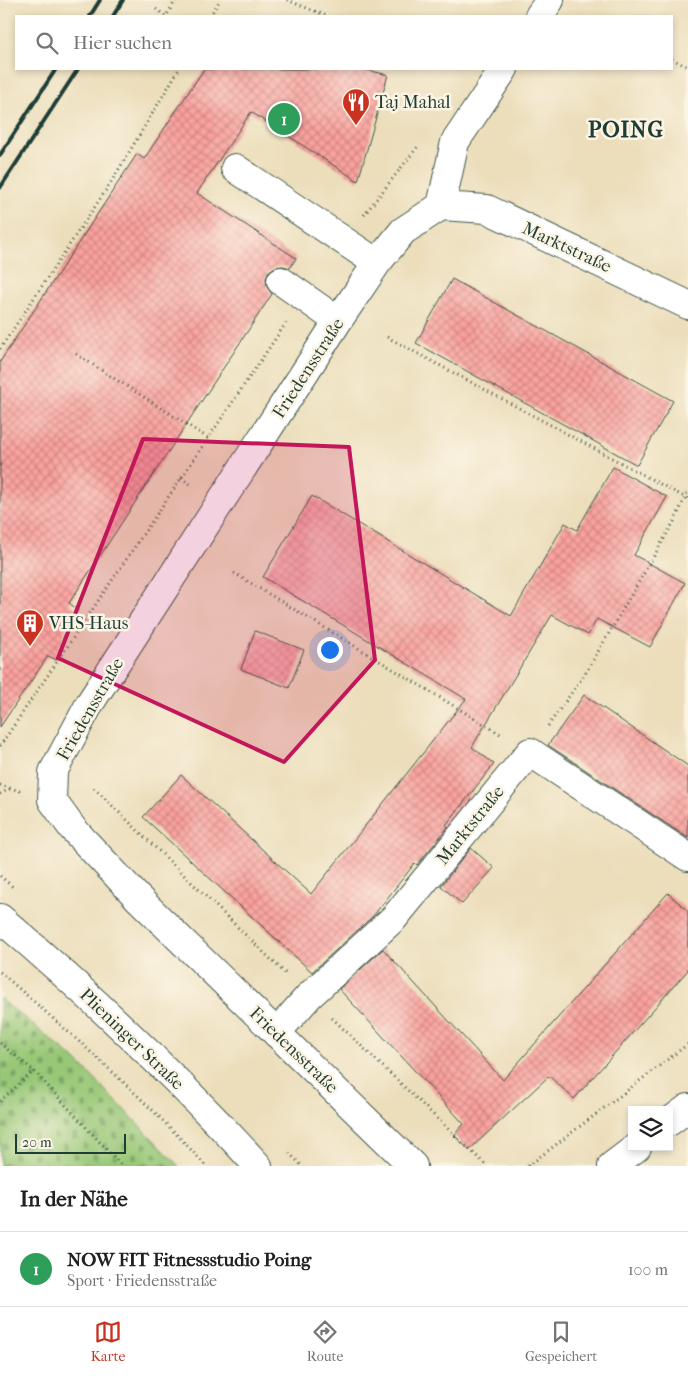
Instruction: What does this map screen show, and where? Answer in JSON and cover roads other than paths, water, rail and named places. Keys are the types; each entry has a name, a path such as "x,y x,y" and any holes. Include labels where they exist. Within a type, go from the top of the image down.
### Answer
{"street":[{"path":"541,15 550,0"},
{"path":"440,206 455,142 503,70"},
{"path":"235,168 377,263"},
{"name":"Friedensstraße","path":"413,1166 138,898 73,829 52,800 54,772 90,704 338,321 377,263 403,231 440,206"},
{"name":"Marktstraße","path":"440,206 487,209 688,305"},
{"path":"281,281 338,321"},
{"name":"Marktstraße","path":"276,1033 309,996 394,918 530,752 688,857"},
{"name":"Plieninger Straße","path":"0,918 52,962 148,1052 258,1166"},
{"path":"673,1119 688,1108"},
{"path":"612,1166 632,1151"}],"railway":[{"path":"91,15 100,0"},
{"path":"114,15 123,0"},
{"path":"0,155 55,70"},
{"path":"0,188 77,70"}],"place":[{"name":"NOW FIT Fitnessstudio Poing","path":"284,119"},
{"name":"Taj Mahal","path":"356,126"},
{"name":"VHS-Haus","path":"30,647"}],"district":[{"name":"POING","path":"626,129"}]}
